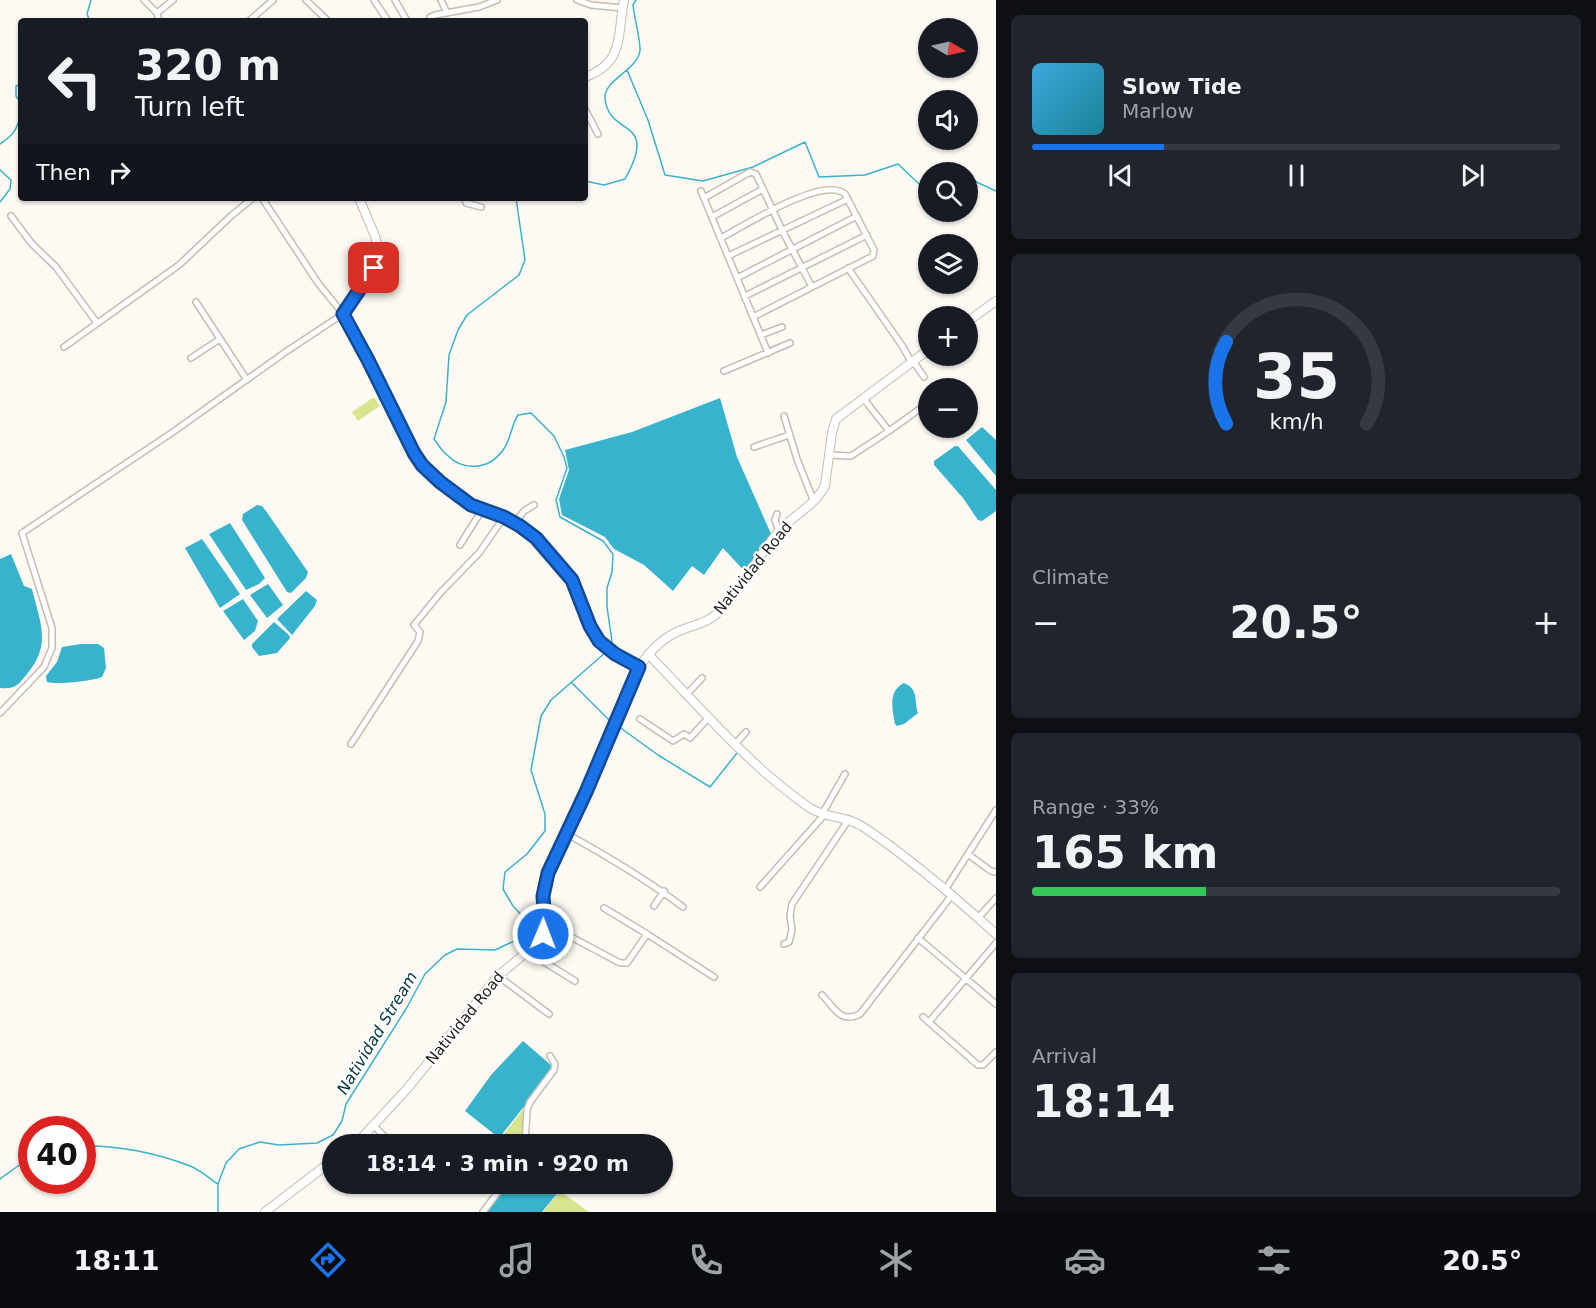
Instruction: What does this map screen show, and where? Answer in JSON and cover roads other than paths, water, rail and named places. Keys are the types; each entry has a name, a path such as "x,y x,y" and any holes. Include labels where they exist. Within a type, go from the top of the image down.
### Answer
{"street":[{"path":"144,0 157,13 158,18"},
{"path":"157,13 173,0"},
{"path":"252,18 273,0"},
{"path":"306,0 325,18"},
{"path":"374,0 386,18"},
{"path":"395,0 404,18"},
{"path":"441,0 447,13"},
{"path":"431,18 479,7 497,0"},
{"path":"577,0 591,5 623,4 618,42 612,58 607,66 588,76"},
{"path":"588,115 598,134"},
{"path":"704,198 753,172 756,174 812,287"},
{"path":"712,217 763,189"},
{"path":"721,238 813,192 823,190 841,190 867,235 874,254 753,317"},
{"path":"701,191 768,352"},
{"path":"728,256 848,199"},
{"path":"64,347 179,265 232,214 249,201"},
{"path":"263,201 318,282 343,314 422,465 463,499 482,510 504,517 536,538 569,575 578,591 592,630 603,645 639,667"},
{"path":"0,713 44,667 52,648 52,628 22,533 174,432 343,314 380,257 375,236 360,201"},
{"path":"466,201 481,207"},
{"path":"11,216 32,244 56,267 97,323"},
{"path":"737,278 857,216"},
{"path":"745,296 867,235"},
{"path":"848,268 924,377"},
{"path":"978,314 996,301"},
{"path":"196,302 247,380"},
{"path":"761,334 782,327"},
{"path":"191,358 220,339"},
{"path":"724,371 790,344"},
{"name":"Natividad Road","path":"366,1134 407,1089 498,976 540,941 545,923 544,886 639,667 648,654 673,633 715,615 752,572 779,531 814,502 825,486 836,419 918,358"},
{"path":"863,397 889,431"},
{"path":"829,455 851,456 918,410"},
{"path":"784,416 814,502"},
{"path":"754,447 789,435"},
{"path":"515,523 524,511 534,505"},
{"path":"460,545 482,510"},
{"path":"777,514 775,520 779,531"},
{"path":"351,744 418,641 420,632 414,625 441,592 479,553 504,517"},
{"path":"648,654 735,744 780,784 810,808 823,814 849,819 866,829 948,892 996,934"},
{"path":"687,694 702,678"},
{"path":"640,719 673,741 684,734 690,738 709,717"},
{"path":"735,744 746,732"},
{"path":"760,887 823,814 845,774"},
{"path":"822,995 842,1016 849,1018 860,1014 918,938 996,810"},
{"path":"784,944 790,939 792,930 790,916 795,899 849,819"},
{"path":"567,834 626,867 664,891 683,907"},
{"path":"969,855 991,871 996,872"},
{"path":"654,906 664,891"},
{"path":"978,918 996,898"},
{"path":"604,908 714,977"},
{"path":"545,923 624,964 630,960 647,934"},
{"path":"918,938 996,1004"},
{"path":"930,1022 965,977 996,943"},
{"path":"528,952 575,981"},
{"path":"498,976 549,1014"},
{"path":"923,1017 978,1065 983,1065 996,1052"},
{"path":"526,1134 527,1110 530,1102 554,1070 555,1064 550,1056"},
{"path":"374,1126 382,1134"},
{"path":"265,1212 322,1168"},
{"path":"483,1212 496,1194"}],"water":[{"path":"720,398 737,457 772,536 748,575 723,548 704,575 692,566 673,591 644,565 614,549 605,537 562,515 559,499 569,470 565,450 632,432"},
{"path":"982,427 996,440 996,476 966,440 978,438 978,430"},
{"path":"958,446 996,490 996,511 982,521 978,520 963,498 934,465 934,461"},
{"path":"257,505 262,506 266,511 308,572 306,578 291,593 287,592 242,520 243,514"},
{"path":"230,523 265,578 259,584 246,590 209,534"},
{"path":"202,539 240,594 220,608 185,548"},
{"path":"11,554 24,586 32,589 41,623 42,643 35,663 21,681 10,688 0,688 0,559"},
{"path":"268,584 283,605 267,618 250,595"},
{"path":"306,591 317,600 315,606 292,635 277,619"},
{"path":"243,599 258,621 255,631 244,640 223,611"},
{"path":"274,622 290,638 277,653 259,656 252,644"},
{"path":"98,644 104,648 106,668 102,677 74,682 47,682 46,676 57,662 62,647"},
{"path":"904,683 914,692 918,713 904,724 897,726 892,701 895,691"},
{"path":"523,1041 551,1065 549,1075 502,1134 494,1134 465,1111 491,1075"},
{"path":"500,1194 557,1194 542,1212 487,1212"}],"waterway":[{"path":"89,18 87,14 91,0"},
{"path":"588,182 604,185 625,179 634,159 637,145 635,136 614,119 608,110 605,98 610,86 638,58 640,51 633,5 636,0"},
{"path":"627,70 648,120 665,175 703,181 753,167 805,142 819,177 865,175 898,164 918,183"},
{"path":"18,85 16,86 18,99"},
{"path":"0,144 15,131 18,122"},
{"path":"0,170 11,180 10,189 0,202"},
{"path":"978,183 996,191"},
{"path":"516,201 525,260 519,275 467,315 458,330 449,355 446,402 434,439 453,460 460,464 476,466 491,462 503,450 518,415 531,413 554,436 567,468 556,500 560,517 603,541 613,554 612,572 607,588 612,641 610,645"},
{"name":"Natividad Stream","path":"218,1212 218,1184 226,1163 239,1149 260,1142 279,1145 317,1143 333,1135 342,1121 346,1104 406,1009 425,974 445,955 457,949 495,950 529,934 526,920 513,906 503,889 505,872 527,854 545,831 545,814 531,770 541,716 551,700 606,652"},
{"path":"572,683 611,722"},
{"path":"618,726 658,755 710,787 737,753"},
{"path":"96,1146 123,1148 177,1161 194,1168 218,1184"},
{"path":"0,1179 18,1166"}]}
